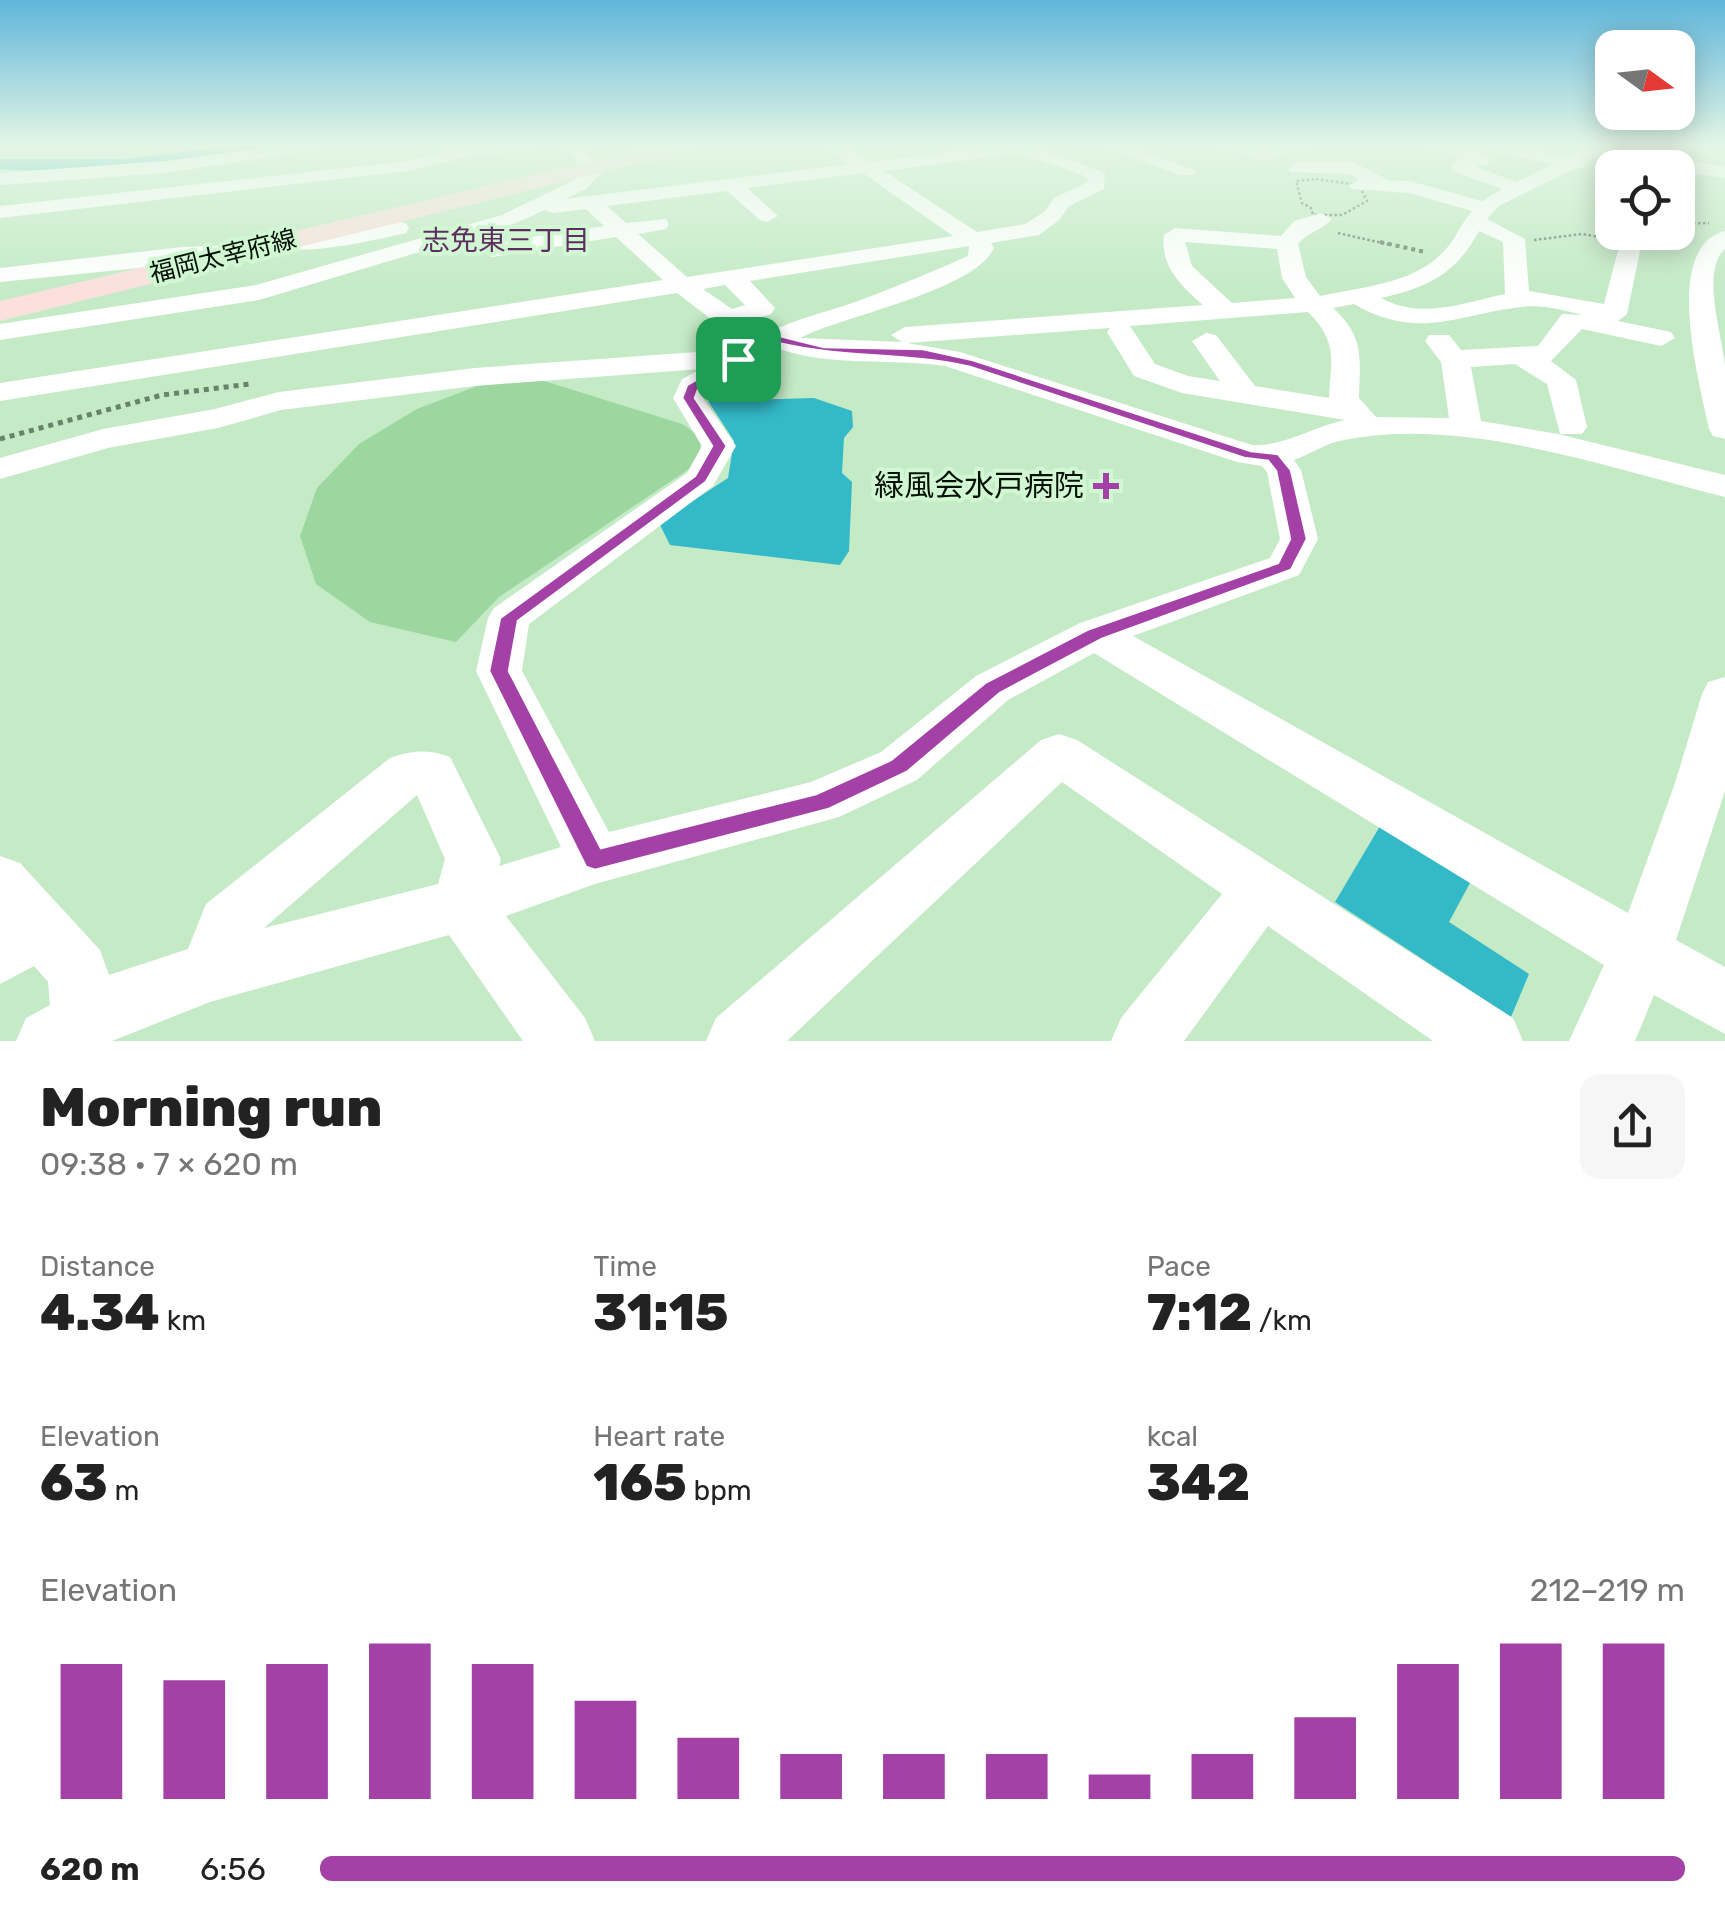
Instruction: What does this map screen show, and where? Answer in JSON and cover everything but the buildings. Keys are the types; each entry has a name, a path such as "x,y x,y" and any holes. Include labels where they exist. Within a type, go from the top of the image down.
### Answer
{"main road":[{"name":"福岡太宰府線","path":"0,311 476,195"}],"street":[{"path":"86,225 128,195"},
{"path":"0,212 167,195"},
{"path":"178,195 212,201 209,236"},
{"path":"536,208 560,195"},
{"path":"0,332 239,297 536,208 648,195"},
{"path":"743,195 767,216"},
{"path":"726,359 977,260 983,248 906,195"},
{"path":"5,391 1031,230 1052,216 1061,202 1077,195"},
{"path":"1429,195 1479,215 1514,238 1517,294 1523,304 1571,320 1661,338"},
{"path":"0,469 103,440 218,418 280,401 476,377 726,359 811,358 865,352 883,337 1317,304 1361,296 1410,284 1436,272 1452,257 1479,215 1508,195"},
{"path":"590,202 682,285 750,335 694,385 688,398 720,446 701,479 509,618 499,671 595,860"},
{"path":"1236,210 1243,240"},
{"path":"1226,311 1176,261 1172,247 1174,225 1243,240 1287,243 1314,221"},
{"path":"492,250 658,224"},
{"path":"281,242 311,243 416,226 480,225"},
{"path":"1721,228 1705,258 1704,310 1725,429"},
{"path":"0,275 209,236 239,252"},
{"path":"798,242 819,262"},
{"path":"1287,243 1294,278 1308,299 1340,329 1346,350 1344,399 1361,418"},
{"path":"1361,296 1397,315 1422,317 1464,315 1523,304 1614,314 1629,250"},
{"path":"725,320 762,308 731,277"},
{"path":"280,285 293,298 294,309"},
{"path":"600,298 615,325"},
{"path":"1422,317 1453,359 1466,428"},
{"path":"1453,359 1546,354 1572,325 1571,320"},
{"path":"27,352 39,324"},
{"path":"1120,332 1144,370 1182,384 1361,418 1466,428 1560,444 1725,486"},
{"path":"776,339 806,349 923,352 973,364 1249,455 1272,458 1361,418"},
{"path":"1206,341 1246,397"},
{"path":"1522,356 1562,380 1572,427"},
{"path":"66,1031 113,1005 210,972 462,906 595,860 820,802 899,766 992,688 1095,634 1285,566 1298,539 1284,470 1272,458"},
{"path":"1095,634 1725,1002"},
{"path":"1602,1041 1644,953 1718,758 1725,694"},
{"path":"739,1041 1059,754 1490,1041"},
{"path":"210,972 228,923 408,772 432,771 473,859 462,906 562,1041"},
{"path":"0,881 20,941 78,971 66,1031"},
{"path":"1144,1041 1262,888"}],"path":[{"path":"1300,195 1314,221 1452,257"},
{"path":"1314,221 1365,205 1366,195"},
{"path":"1695,225 1721,228"},
{"path":"1553,238 1582,234"}],"green space":[{"path":"541,380 682,424 700,443 699,454 692,467 499,597 456,642 370,622 316,584 300,536 317,488 359,444 417,409 485,383"}],"water":[{"path":"814,398 852,411 853,427 844,438 842,473 852,482 849,551 840,565 670,545 659,523 728,478 734,441 708,401"},
{"path":"1386,816 1478,868 1449,922 1529,974 1511,1017 1335,902"}],"place":[{"name":"緑風会水戸病院","path":"1106,486"}],"district":[{"name":"志免東三丁目","path":"506,240"}],"route":[{"path":"776,339 806,349 923,352 973,364 1249,455 1272,458 1284,470 1298,539 1285,566 1095,634 992,688 899,766 820,802 595,860 499,671 509,618 701,479 720,446 688,398 694,385 738,359 776,339"}]}
